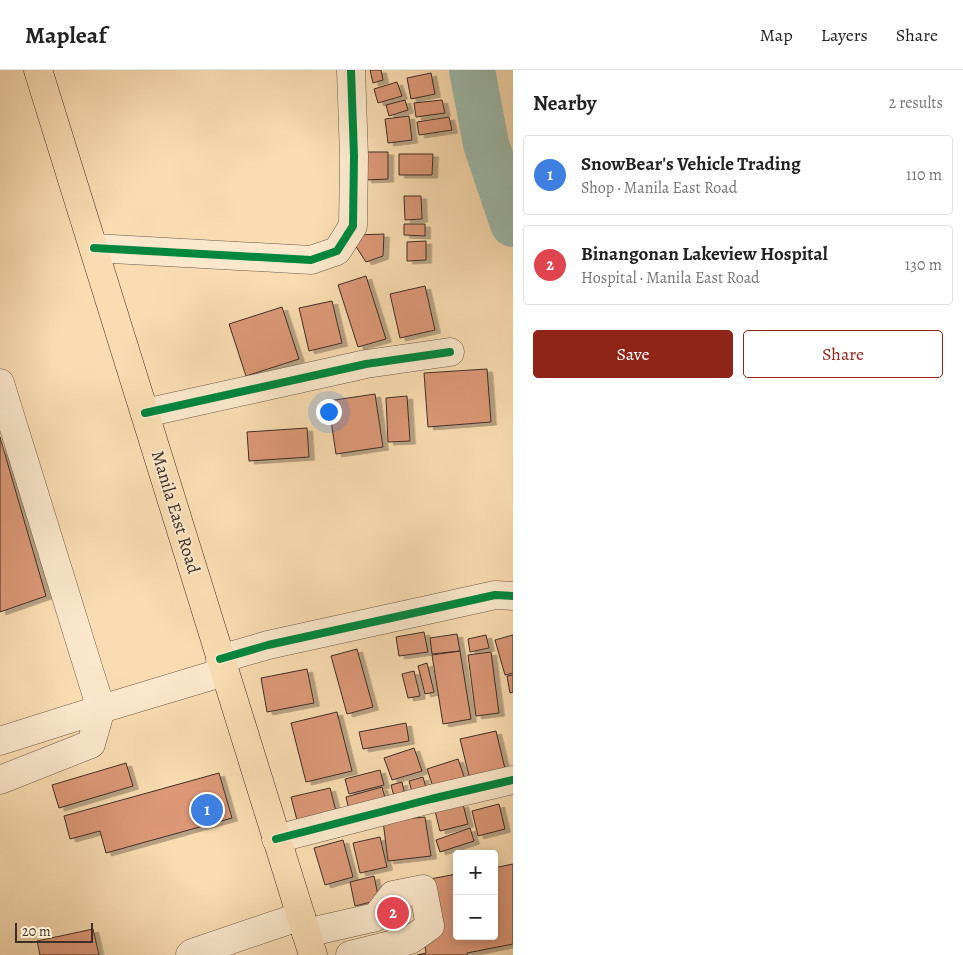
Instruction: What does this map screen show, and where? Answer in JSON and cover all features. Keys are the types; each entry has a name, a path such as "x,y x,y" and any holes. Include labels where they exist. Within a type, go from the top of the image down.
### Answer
{"main road":[{"name":"Manila East Road","path":"38,70 306,935"}],"street":[{"path":"94,248 311,260 337,251 354,226 351,70"},
{"path":"145,412 366,364 450,352"},
{"path":"0,382 101,709 91,744 0,780"},
{"path":"0,742 101,709 222,665 268,645 495,595 513,596"},
{"path":"276,839 431,798 513,780"},
{"path":"190,955 192,953 306,935 376,916 393,895 423,889 430,926 410,940 350,955"}],"building":[{"path":"370,70 381,70 383,80 373,83"},
{"path":"431,73 435,94 411,99 407,78"},
{"path":"397,82 402,96 378,103 374,89"},
{"path":"405,100 408,110 389,116 386,105"},
{"path":"442,100 445,113 416,117 414,103"},
{"path":"409,116 412,140 388,143 385,119"},
{"path":"449,117 452,130 419,135 417,122"},
{"path":"366,152 388,152 388,179 366,180"},
{"path":"399,154 433,154 432,175 399,175"},
{"path":"404,196 421,196 422,219 405,220"},
{"path":"404,224 425,224 425,236 404,235"},
{"path":"384,234 383,256 366,262 355,245 355,235"},
{"path":"426,241 426,260 407,261 407,242"},
{"path":"366,276 386,339 358,347 338,285"},
{"path":"425,286 435,330 400,338 390,294"},
{"path":"332,301 342,343 309,351 299,308"},
{"path":"282,307 299,359 246,376 229,324"},
{"path":"487,369 491,422 428,427 424,373"},
{"path":"375,394 383,447 336,454 328,401"},
{"path":"407,396 410,441 388,442 386,398"},
{"path":"307,428 309,457 249,461 247,432"},
{"path":"0,437 46,596 0,612"},
{"path":"424,632 428,652 399,656 396,637"},
{"path":"457,634 460,651 432,654 430,638"},
{"path":"486,635 489,648 470,652 468,639"},
{"path":"513,635 513,673 505,675 495,640"},
{"path":"357,649 373,707 347,714 331,656"},
{"path":"460,651 471,719 443,724 432,655"},
{"path":"491,652 499,713 476,716 468,655"},
{"path":"427,663 434,692 425,694 418,666"},
{"path":"307,669 314,703 267,712 261,678"},
{"path":"414,671 420,696 408,698 402,674"},
{"path":"513,675 513,692 510,693 507,676"},
{"path":"337,712 352,771 306,782 291,723"},
{"path":"406,723 409,741 363,749 359,732"},
{"path":"496,731 506,773 470,780 460,739"},
{"path":"414,748 422,771 392,780 384,758"},
{"path":"458,759 466,782 435,793 427,769"},
{"path":"126,763 133,786 59,808 52,785"},
{"path":"380,770 384,785 349,794 345,779"},
{"path":"219,773 232,818 106,853 100,831 70,839 64,816"},
{"path":"423,777 428,795 414,799 409,781"},
{"path":"402,782 406,801 396,804 391,785"},
{"path":"382,787 387,805 350,815 346,797"},
{"path":"330,788 338,819 299,828 291,797"},
{"path":"463,804 468,824 440,831 435,811"},
{"path":"499,804 505,829 478,836 472,811"},
{"path":"425,817 431,856 388,861 383,821"},
{"path":"470,828 474,841 440,852 436,840"},
{"path":"380,837 387,867 360,873 353,843"},
{"path":"343,840 353,877 325,885 314,848"},
{"path":"513,864 513,944 467,953 467,955 417,955 426,953 423,933 430,879 453,875 453,940 498,940 498,867"},
{"path":"374,876 379,900 355,906 350,882"},
{"path":"93,929 99,955 40,955 37,941"}],"waterway":[{"path":"472,70 486,144 513,224"}],"cycle path":[{"path":"94,248 311,260 337,251 353,226 354,156 351,70"},
{"path":"145,413 366,364 450,352"},
{"path":"220,659 268,645 495,595 513,596"},
{"path":"276,839 513,780"}],"place":[{"name":"SnowBear's Vehicle Trading","path":"207,810"},
{"name":"Binangonan Lakeview Hospital","path":"393,913"}]}
